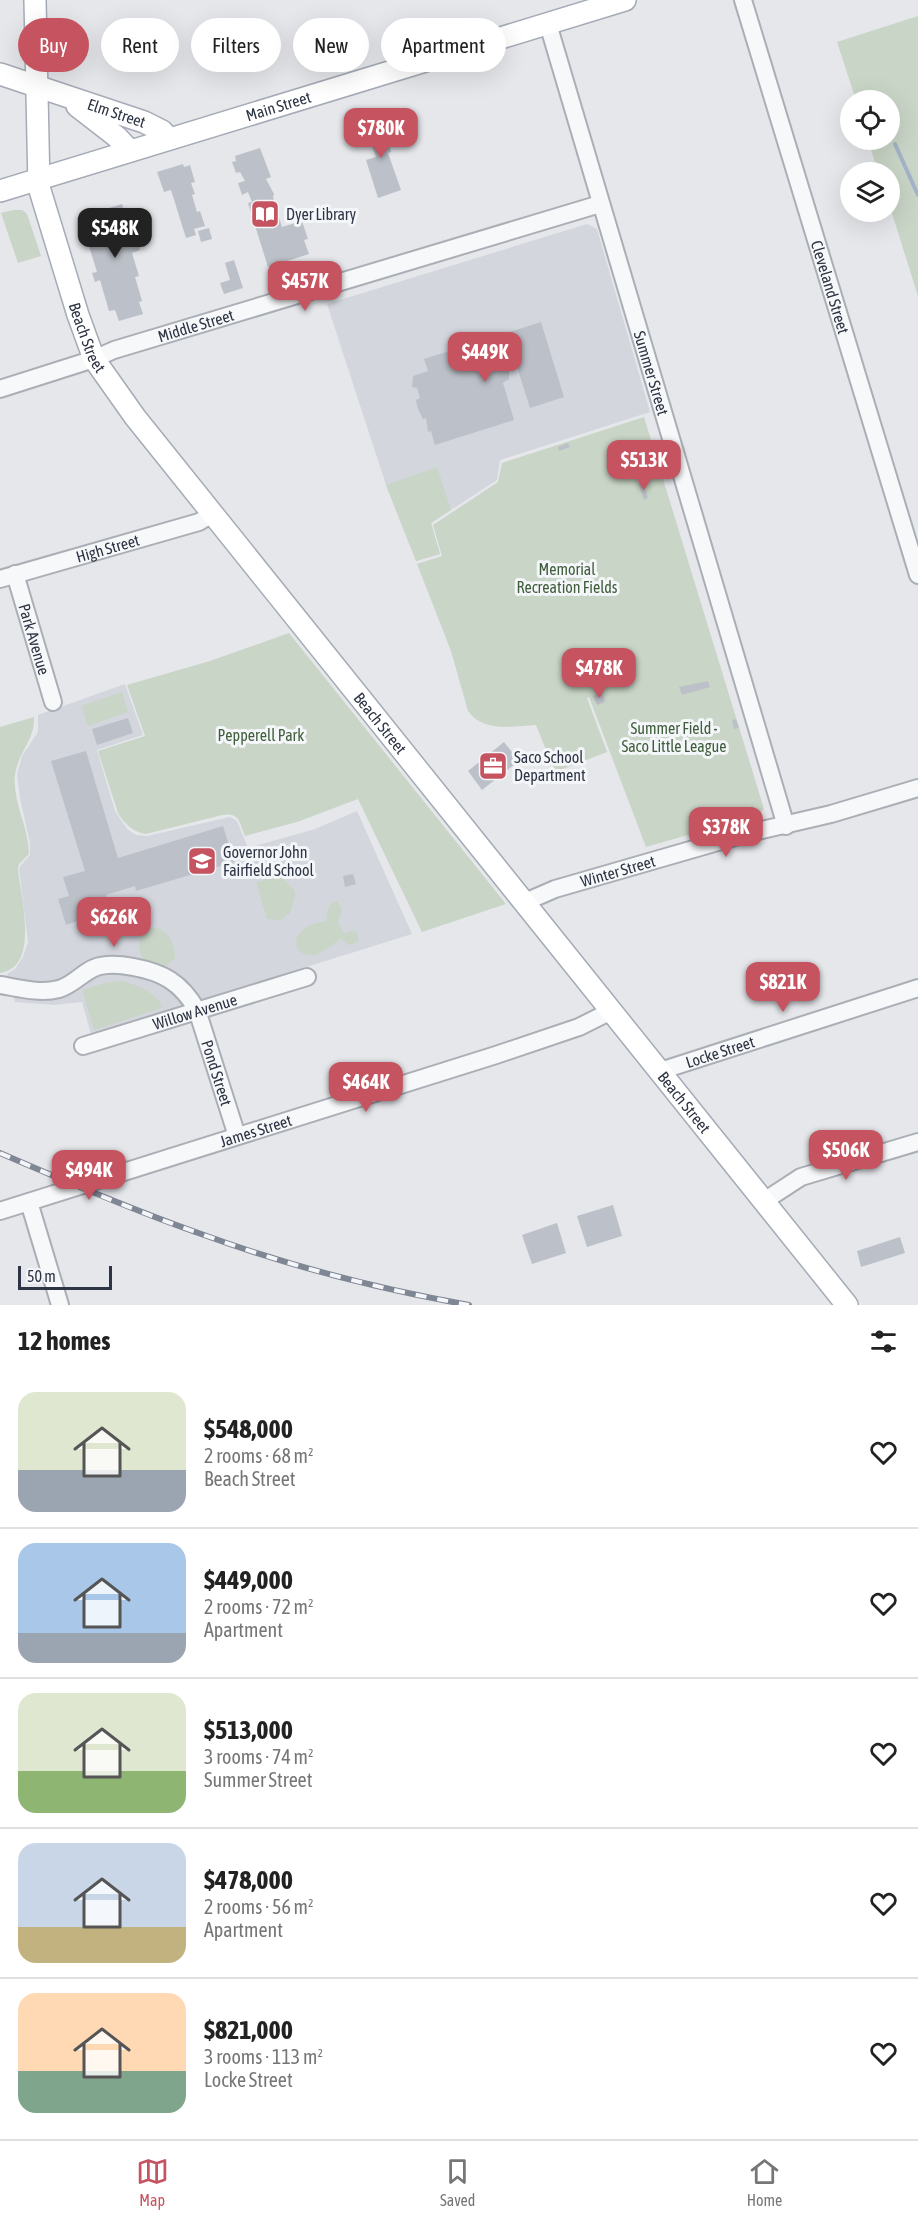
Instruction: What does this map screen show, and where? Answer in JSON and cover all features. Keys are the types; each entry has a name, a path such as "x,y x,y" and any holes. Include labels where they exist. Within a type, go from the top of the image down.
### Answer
{"main road":[{"name":"Beach Street","path":"35,0 37,179 78,315 94,359 135,417 847,1305"},
{"name":"Main Street","path":"0,191 625,0"},
{"name":"Elm Street","path":"0,74 153,125 170,139"},
{"name":"Elm Street","path":"59,93 117,137 130,151"}],"street":[{"name":"Cleveland Street","path":"743,0 918,575"},
{"name":"Summer Street","path":"549,24 600,204 786,826"},
{"name":"Middle Street","path":"0,389 94,359 114,350 600,204"},
{"name":"High Street","path":"8,577 199,522 214,513"},
{"name":"Park Avenue","path":"8,577 52,702"},
{"name":"Winter Street","path":"525,902 555,889 749,833 786,826 918,788"},
{"path":"0,985 55,990 75,982 92,969 103,965 127,966 154,972 168,979 186,994 197,1010"},
{"name":"Willow Avenue","path":"83,1046 307,977"},
{"name":"Locke Street","path":"660,1071 918,988"},
{"name":"Pond Street","path":"197,1010 237,1136"},
{"name":"James Street","path":"0,1211 561,1033 588,1024 611,1011"},
{"path":"764,1201 801,1177 918,1142"},
{"path":"29,1202 60,1305"}],"shaded area":[{"path":"587,224 597,229 650,412 500,460 497,480 431,523 440,554 416,561 386,485 327,304"},
{"name":"Governor John Fairfield School","path":"125,684 143,735 97,750 115,811 127,829 136,835 147,836 230,817 237,821 248,848 315,829 357,811 412,934 91,1034 82,1002 54,1005 15,1002 7,974 15,969 23,957 28,942 19,869 30,855 30,843 17,775 22,756 38,732 38,715"}],"green space":[{"path":"918,16 918,296 895,222 900,222 900,162 875,162 871,150 900,150 900,90 853,90 837,42"},
{"path":"22,210 27,214 41,256 18,263 1,213"},
{"name":"Memorial Recreation Fields","path":"644,417 764,809 758,815 646,847 589,697 587,698 607,752 555,772 536,725 499,727 482,723 468,711 451,651 417,564 442,556 433,525 498,482 502,463"},
{"path":"437,467 451,510 431,523 440,554 416,561 386,485"},
{"name":"Pepperell Park","path":"289,633 506,904 422,932 358,799 297,822 245,836 238,819 228,814 146,834 133,829 124,821 118,813 98,751 145,736 127,685 210,661"},
{"path":"122,692 128,712 88,726 81,706"},
{"path":"34,717 32,733 19,759 15,775 16,795 29,854 19,864 18,869 24,912 24,944 20,958 13,968 0,973 0,727"},
{"path":"270,875 279,875 295,891 290,913 280,920 267,919 256,882 263,881"},
{"path":"337,901 342,908 338,920 341,928 344,933 352,931 357,933 359,940 349,945 341,939 326,949 310,955 300,951 296,942 297,936 309,925 326,921 329,907"},
{"path":"152,928 158,928 166,933 174,947 175,958 166,966 149,964 141,955 139,944 141,936"},
{"path":"121,981 150,993 162,1006 159,1009 94,1030 82,990"}],"building":[{"path":"387,121 393,136 387,138 391,152 388,153 401,190 378,198 366,160 376,157 371,143 366,145 361,129"},
{"name":"Dyer Library","path":"260,148 271,177 266,179 274,194 282,227 302,221 308,239 304,240 309,254 268,267 248,203 252,202 248,192 242,195 238,183 245,181 240,172 236,173 232,162 236,161 235,156"},
{"path":"183,164 184,167 190,165 195,182 191,183 195,194 192,195 197,212 200,211 205,226 194,229 196,235 186,238 171,190 164,192 157,172"},
{"path":"122,204 124,211 127,209 133,227 129,228 133,240 137,239 140,250 132,253 139,276 135,277 143,314 119,321 115,310 109,311 100,280 95,282 92,273 97,272 80,217"},
{"path":"209,228 212,239 201,242 198,231"},
{"path":"234,260 243,288 224,294 220,283 230,280 225,263"},
{"path":"541,322 564,397 530,408 517,367 509,369 509,379 503,383 514,420 435,445 431,431 428,432 426,418 423,419 418,409 416,400 420,398 417,388 412,387 413,376 428,371 424,359"},
{"path":"568,443 570,447 559,451 558,447"},
{"path":"643,483 648,498 644,500 639,484"},
{"path":"708,681 710,687 682,695 679,687"},
{"path":"602,692 605,702 597,705 593,696"},
{"path":"128,718 133,733 97,745 92,729"},
{"path":"736,719 739,728 734,729 732,720"},
{"name":"Saco School Department","path":"504,742 519,761 482,790 468,771"},
{"path":"86,751 118,858 223,826 234,862 136,891 135,886 106,895 114,923 81,934 77,921 66,925 58,899 69,896 63,877 85,871 51,761"},
{"path":"353,874 356,884 345,887 343,876"},
{"path":"613,1205 622,1236 587,1247 577,1216"},
{"path":"557,1223 566,1253 532,1264 522,1235"},
{"path":"900,1237 905,1253 861,1267 857,1251"}],"waterway":[{"path":"898,150 918,195"}],"railway":[{"path":"0,1153 178,1226 269,1257 335,1276 469,1305"}],"place":[{"name":"Dyer Library","path":"265,214"},
{"name":"Saco School Department","path":"493,766"},
{"name":"Governor John Fairfield School","path":"202,861"}],"park label":[{"name":"Summer Field - Saco Little League","path":"674,737"}]}
